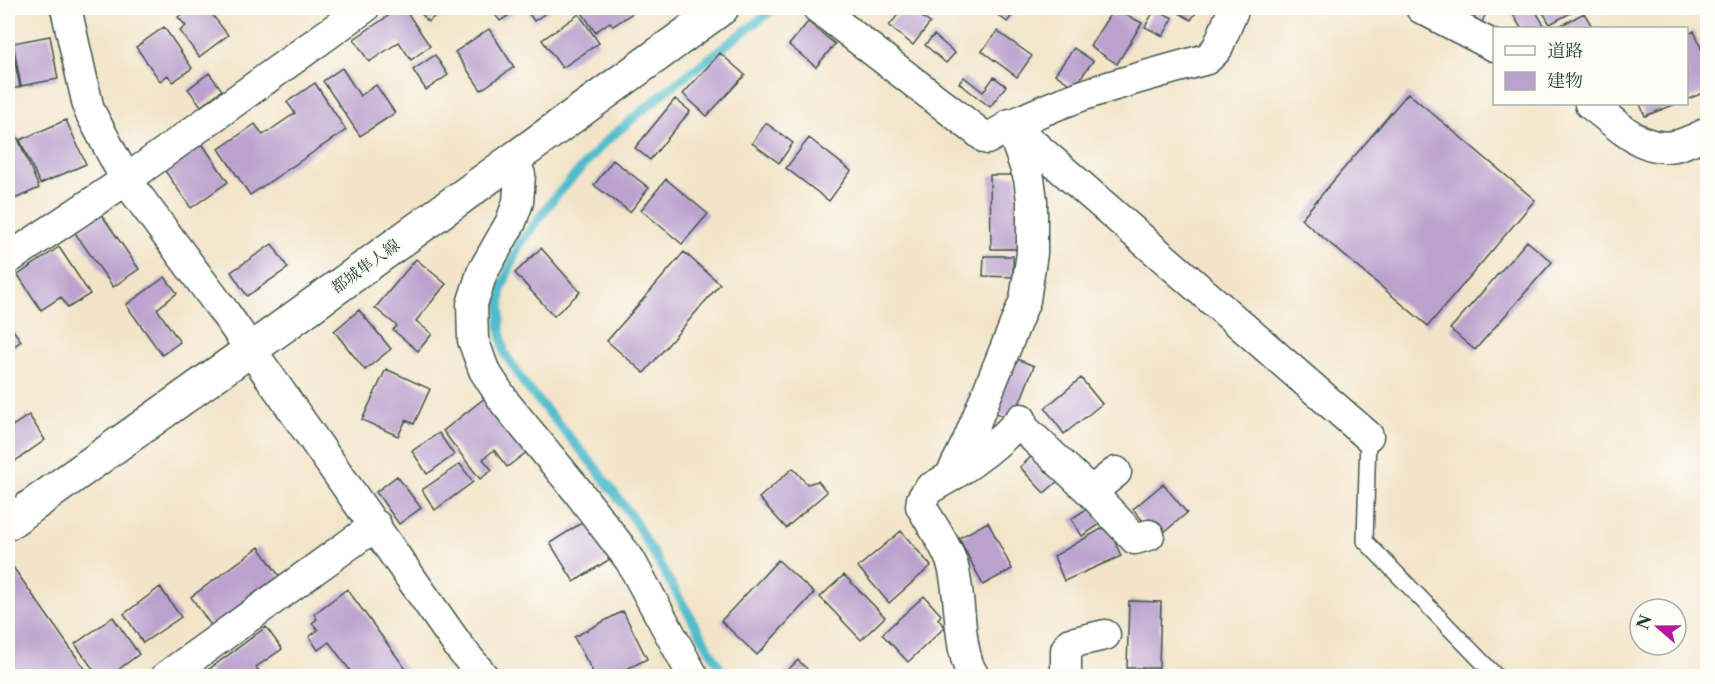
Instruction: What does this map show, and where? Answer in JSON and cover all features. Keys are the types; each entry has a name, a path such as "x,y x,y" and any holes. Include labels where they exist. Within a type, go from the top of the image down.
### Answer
{"main road":[{"name":"都城隼人線","path":"8,523 722,8"}],"street":[{"path":"66,8 89,110 126,180 225,313 376,525 460,648 483,676"},
{"path":"8,259 126,180 364,8"},
{"path":"818,8 987,139 1010,124 1067,100 1207,59 1217,49 1234,8"},
{"path":"1421,8 1493,45"},
{"path":"1591,105 1629,134 1656,147 1669,148 1681,145 1707,132"},
{"path":"1010,124 1368,436"},
{"path":"950,477 967,443 1019,315 1028,285 1032,253 1032,200 1029,178 1010,124"},
{"path":"513,159 520,176 518,202 511,222 483,273 472,304 473,340 484,370 506,404 576,489 630,560 693,676"},
{"path":"974,676 965,657 961,610 952,563 921,506 922,499 929,489 973,463 1020,421 1135,539 1149,535"},
{"path":"1091,492 1116,472"},
{"path":"167,676 376,525"},
{"path":"1066,676 1066,650 1070,643 1105,635"}],"lane":[{"path":"1368,436 1365,541 1496,676"}],"building":[{"path":"190,8 207,8 228,35 199,57 180,31 186,26 178,17"},
{"path":"400,8 404,8 430,46 411,60 399,42 369,62 354,39"},
{"path":"417,8 445,8 428,22"},
{"path":"490,8 520,8 500,21"},
{"path":"525,8 553,8 534,21"},
{"path":"579,8 631,8 634,12 613,26 610,22 595,32"},
{"path":"903,8 910,8 930,23 913,45 889,26"},
{"path":"989,8 1018,8 1007,22"},
{"path":"1114,8 1142,23 1117,64 1090,46"},
{"path":"1171,8 1199,8 1191,20"},
{"path":"1467,8 1488,8 1481,25 1463,17"},
{"path":"1509,8 1534,8 1545,27 1520,27"},
{"path":"1540,8 1574,8 1576,10 1550,24"},
{"path":"1155,9 1173,18 1163,36 1145,27"},
{"path":"1584,13 1592,27 1558,27"},
{"path":"579,14 599,43 562,68 542,40"},
{"path":"808,22 835,44 816,67 789,45"},
{"path":"164,27 192,68 173,82 168,75 160,81 136,47"},
{"path":"489,29 514,67 481,90 455,52"},
{"path":"997,31 1032,56 1017,77 982,51"},
{"path":"1694,31 1708,65 1708,91 1688,99 1688,34"},
{"path":"934,35 955,53 946,63 925,45"},
{"path":"50,36 58,79 21,86 13,43"},
{"path":"8,43 11,43 20,87 8,90"},
{"path":"1074,48 1093,61 1074,87 1055,74"},
{"path":"720,53 745,75 707,116 683,94"},
{"path":"435,55 448,75 426,90 413,70"},
{"path":"342,68 360,96 376,85 395,113 360,136 323,81"},
{"path":"209,73 222,90 201,106 188,89"},
{"path":"964,77 983,92 994,77 1006,86 990,107 959,83"},
{"path":"315,83 346,130 250,195 219,149 255,124 263,135 295,113 287,102"},
{"path":"1408,93 1535,200 1428,326 1301,219"},
{"path":"675,99 690,111 650,160 635,148"},
{"path":"1640,105 1673,105 1645,116"},
{"path":"66,120 86,164 40,184 20,140"},
{"path":"766,123 793,143 779,163 752,143"},
{"path":"14,129 39,188 8,202 8,132"},
{"path":"809,138 851,171 829,201 786,168"},
{"path":"201,142 228,182 191,208 163,168"},
{"path":"613,160 649,188 630,212 594,185"},
{"path":"990,175 1017,175 1018,249 991,249"},
{"path":"666,179 708,214 682,244 641,210"},
{"path":"101,214 139,269 113,287 75,233"},
{"path":"1527,241 1552,262 1475,350 1450,329"},
{"path":"272,244 288,268 247,296 231,272"},
{"path":"59,247 90,294 68,308 61,297 41,310 18,275"},
{"path":"541,248 580,292 554,316 515,273"},
{"path":"684,252 720,284 644,373 607,341"},
{"path":"984,256 1013,256 1013,277 983,276"},
{"path":"416,259 446,284 416,321 432,334 418,351 393,330 397,326 375,308"},
{"path":"165,277 177,293 157,309 180,342 162,355 126,305"},
{"path":"359,310 391,349 365,370 334,331"},
{"path":"8,323 21,341 8,351"},
{"path":"1005,354 1034,366 1013,420 984,408"},
{"path":"386,369 430,389 414,424 406,420 398,436 362,420"},
{"path":"1081,378 1102,404 1064,434 1045,408"},
{"path":"486,397 528,451 507,467 494,450 483,459 492,470 480,479 443,431"},
{"path":"29,415 45,440 8,466 8,429"},
{"path":"439,433 454,455 427,474 412,451"},
{"path":"1033,455 1058,481 1044,493 1020,467"},
{"path":"460,464 473,482 435,510 422,490"},
{"path":"793,468 807,484 818,481 827,492 786,528 759,498"},
{"path":"397,476 421,508 399,524 376,492"},
{"path":"1163,484 1187,513 1157,538 1133,509"},
{"path":"1091,506 1102,523 1082,536 1071,519"},
{"path":"586,520 610,559 574,582 550,543"},
{"path":"988,522 1012,569 983,585 959,538"},
{"path":"1108,525 1121,556 1064,581 1054,556"},
{"path":"901,531 931,566 889,603 858,567"},
{"path":"259,547 285,584 217,634 191,597"},
{"path":"8,560 90,676 8,676"},
{"path":"778,560 814,593 757,655 721,621"},
{"path":"844,575 885,617 861,640 820,597"},
{"path":"160,587 181,617 143,643 124,614"},
{"path":"347,589 411,676 354,676 329,642 318,650 309,637 318,630 312,623 317,619 314,614"},
{"path":"924,596 941,615 938,619 945,627 908,662 882,634"},
{"path":"1129,601 1161,602 1159,668 1127,668"},
{"path":"623,611 647,659 613,676 595,676 574,637"},
{"path":"113,617 139,654 110,676 98,676 75,644"},
{"path":"266,627 282,649 256,667 262,676 213,676 208,670"},
{"path":"798,660 814,676 782,676"}],"waterway":[{"path":"725,676 632,517 595,467 525,385 504,352 500,328 501,290 519,245 554,198 606,141 670,88 771,11"}]}
